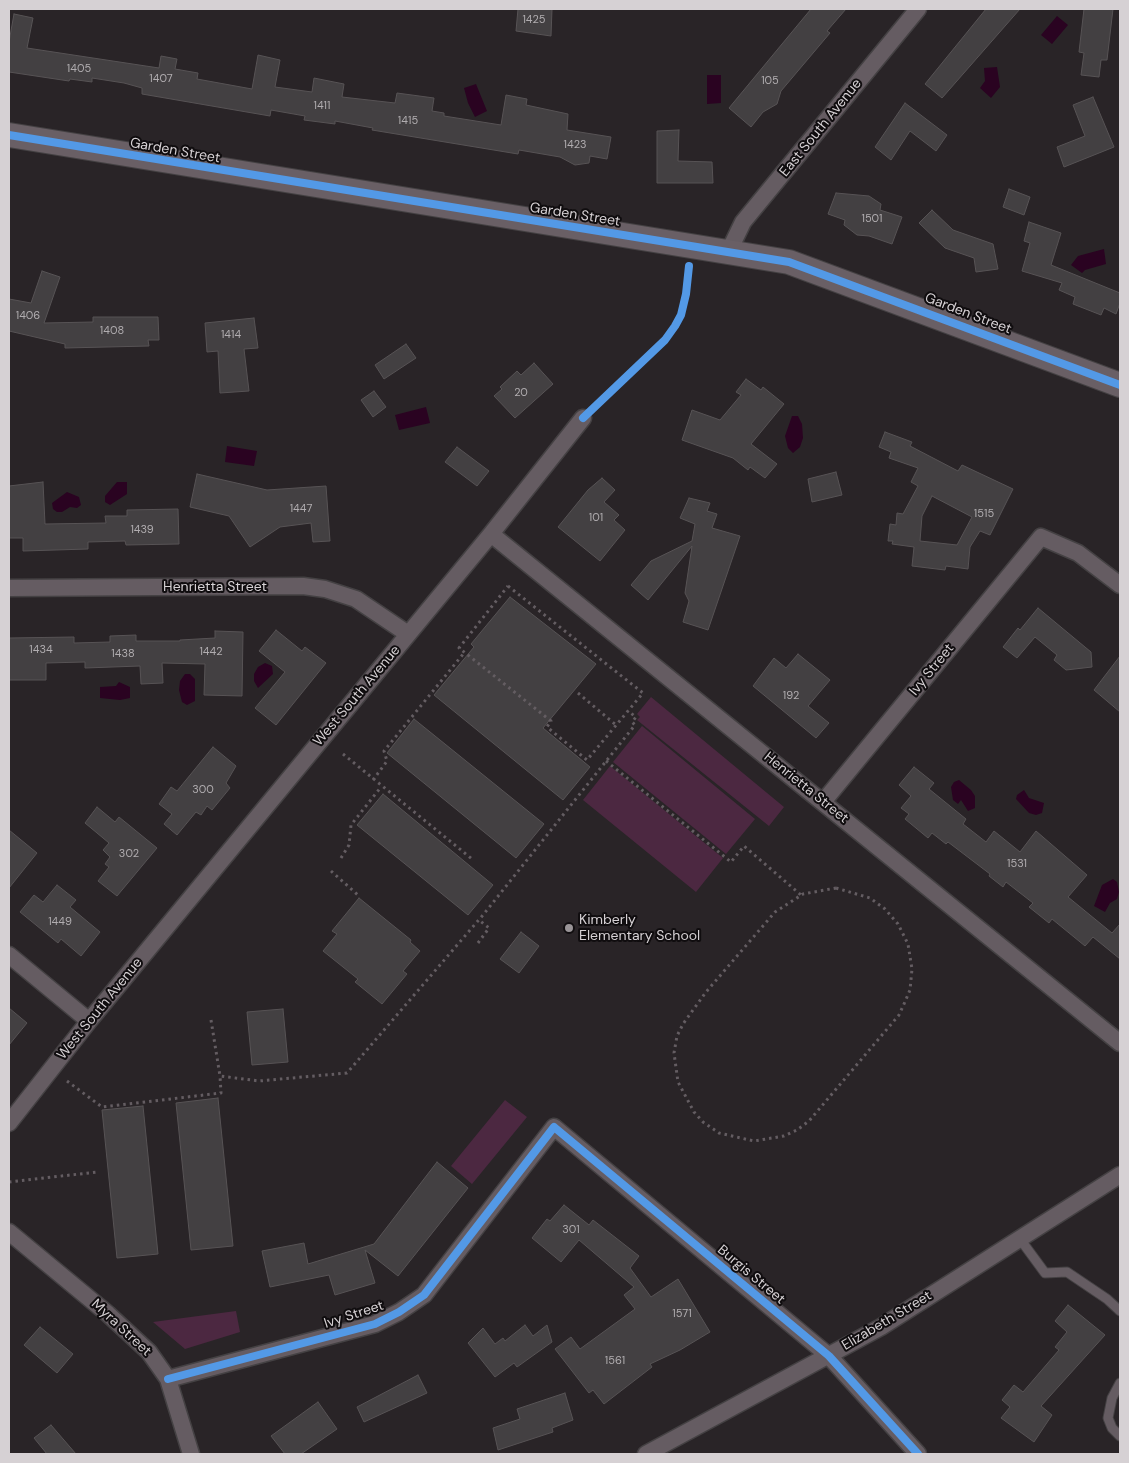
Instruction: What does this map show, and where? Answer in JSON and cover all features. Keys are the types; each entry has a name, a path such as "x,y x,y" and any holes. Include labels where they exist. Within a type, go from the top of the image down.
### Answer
{"street":[{"name":"East South Avenue","path":"729,251 743,222 918,9"},
{"name":"Garden Street","path":"9,135 789,262 1120,385"},
{"name":"West South Avenue","path":"9,1123 89,1021 491,534 582,418"},
{"name":"Henrietta Street","path":"491,534 1120,1043"},
{"name":"Ivy Street","path":"823,802 1041,537 1078,553 1120,585"},
{"name":"Henrietta Street","path":"9,588 318,588 356,599 408,634"},
{"path":"9,955 89,1021"},
{"name":"Ivy Street","path":"168,1379 375,1324 399,1312 424,1294 554,1128"},
{"name":"Burgis Street","path":"554,1128 829,1356 918,1454"},
{"name":"Elizabeth Street","path":"646,1454 720,1412 829,1356 880,1327 1120,1176"},
{"name":"Myra Street","path":"9,1232 108,1314 149,1352 168,1379 191,1454"}],"lane":[{"path":"1020,1239 1045,1273 1049,1275 1062,1271 1067,1272 1107,1299 1120,1311"},
{"path":"1120,1383 1112,1398 1108,1418 1112,1428 1120,1436"}],"path":[{"path":"582,418 665,340 675,326 681,315 686,294 689,266"},
{"path":"508,586 644,693 587,760 546,727 551,721 464,653 459,648 508,586"},
{"path":"373,780 387,761 384,751 464,653"},
{"path":"578,693 616,725"},
{"path":"220,1076 258,1081 347,1073 479,920 635,725 632,722 636,717 628,711"},
{"path":"343,754 381,787 472,859"},
{"path":"606,761 731,862 744,846 801,895"},
{"path":"341,858 349,845 351,824 381,787"},
{"path":"330,871 359,896"},
{"path":"836,888 870,898 885,909 898,924 908,944 912,969 910,990 899,1015 809,1121 797,1130 770,1140 754,1141 734,1138 710,1128 694,1112 686,1099 678,1082 675,1069 677,1036 690,1012 775,912 801,895 836,888"},
{"path":"478,943 489,928 479,920"},
{"path":"67,1082 102,1107 221,1093 211,1020"},
{"path":"9,1182 97,1172"}],"shaded area":[{"path":"1057,16 1068,25 1052,44 1041,35"},
{"path":"997,67 1000,87 991,98 980,88 985,81 984,68"},
{"path":"707,75 721,75 721,103 707,104"},
{"path":"476,84 487,111 475,117 468,103 464,88"},
{"path":"1104,249 1106,264 1085,270 1082,273 1071,265 1078,256"},
{"path":"426,407 430,423 399,430 395,415"},
{"path":"792,416 798,416 802,424 803,438 800,447 793,453 788,448 785,436"},
{"path":"227,446 257,451 254,466 225,462"},
{"path":"117,482 127,482 127,494 110,505 105,502 105,496"},
{"path":"67,492 79,497 81,505 77,508 70,507 62,512 57,512 53,509 52,503"},
{"path":"265,663 272,666 273,674 258,688 254,681 254,674 258,667"},
{"path":"185,674 190,674 195,679 195,701 187,705 182,702 179,690 180,681"},
{"path":"119,682 130,687 130,698 120,700 100,698 100,687 116,686"},
{"path":"651,697 784,807 769,826 637,720 640,717 637,714"},
{"path":"642,726 755,819 726,854 613,762"},
{"path":"610,766 723,858 696,892 583,800"},
{"path":"959,780 975,796 975,808 968,811 961,800 958,804 953,800 951,787 954,782"},
{"path":"1024,790 1029,798 1044,803 1042,813 1036,815 1029,813 1016,799 1017,795"},
{"path":"1113,879 1117,882 1119,892 1117,899 1110,903 1105,912 1094,906 1102,885"},
{"path":"505,1100 527,1117 472,1184 451,1166"},
{"path":"236,1311 240,1332 185,1349 153,1322"}],"building":[{"path":"518,9 552,9 551,36 516,31"},
{"path":"811,9 846,9 827,31 830,33 781,91 777,104 763,112 751,127 729,108"},
{"path":"986,9 1020,9 942,98 925,84"},
{"path":"1084,9 1113,9 1107,60 1101,60 1099,77 1081,75 1084,53 1079,52"},
{"path":"14,14 33,18 27,48 159,68 161,56 177,59 175,69 198,73 197,79 252,89 258,55 280,60 275,87 312,92 314,78 344,84 342,97 395,103 397,93 434,98 432,111 444,113 444,116 501,125 506,95 527,99 526,105 568,114 567,130 611,137 607,159 590,156 589,163 575,165 560,157 519,150 518,154 372,130 373,128 335,121 335,124 304,120 305,116 271,110 270,116 142,94 142,88 124,83 92,78 92,82 70,79 69,81 9,72 9,42"},
{"path":"1093,97 1114,147 1064,167 1057,147 1085,136 1073,105"},
{"path":"905,103 947,135 936,151 910,131 891,160 875,147"},
{"path":"679,130 678,161 712,162 713,183 657,183 657,131"},
{"path":"1009,189 1030,197 1024,215 1003,207"},
{"path":"836,193 869,196 881,204 880,210 902,217 892,244 869,236 857,235 844,225 845,220 828,214"},
{"path":"932,210 953,230 993,244 998,269 976,272 974,258 945,248 919,223"},
{"path":"1029,222 1061,233 1051,265 1120,293 1120,303 1116,314 1104,308 1101,315 1073,304 1075,297 1059,290 1062,283 1022,271 1030,243 1024,241"},
{"path":"42,271 60,277 44,323 93,322 93,317 158,317 159,340 148,340 149,346 65,348 65,344 9,331 9,299 31,303"},
{"path":"254,318 258,348 244,349 249,391 220,393 218,351 207,352 205,323"},
{"path":"406,344 416,358 384,379 375,365"},
{"path":"534,363 553,384 515,418 494,396 502,389 500,387 517,371 521,375"},
{"path":"746,379 761,390 763,387 784,404 751,444 777,464 765,478 750,467 748,470 733,458 682,440 692,410 720,420 741,395 736,392"},
{"path":"374,391 386,407 373,417 361,400"},
{"path":"885,432 912,442 910,446 958,471 962,465 1013,489 990,535 980,531 970,547 968,569 946,566 945,570 912,566 914,547 892,544 893,541 888,541 890,524 896,525 897,513 903,514 918,486 911,482 918,468 889,458 891,452 879,447","holes":["932,496 972,517 957,545 920,541 922,516"]},
{"path":"457,447 489,471 477,486 445,462"},
{"path":"836,472 842,495 812,502 808,479"},
{"path":"197,474 267,490 326,486 330,541 313,542 311,523 280,527 250,547 229,516 190,507"},
{"path":"602,478 615,490 604,502 619,515 614,520 625,530 600,561 558,527 588,490"},
{"path":"43,482 45,524 106,523 105,516 127,516 127,510 178,509 179,544 126,545 125,541 88,542 88,549 23,551 23,538 9,538 9,486"},
{"path":"689,498 710,503 707,511 717,514 712,528 740,536 708,630 683,622 689,601 685,593 692,546 648,600 631,585 651,561 692,541 695,524 680,518"},
{"path":"510,597 596,664 543,728 590,767 563,800 434,695 474,647 471,644"},
{"path":"1038,608 1091,652 1092,667 1066,670 1054,660 1057,655 1035,637 1017,658 1003,647 1018,628 1020,630"},
{"path":"276,630 302,651 305,647 326,663 276,725 255,708 285,672 259,651"},
{"path":"215,631 243,632 242,696 204,695 205,664 162,663 163,683 141,684 140,666 85,668 85,662 46,663 46,680 9,680 9,638 74,637 74,643 110,642 110,636 136,635 136,641 180,641 215,638"},
{"path":"798,654 830,680 808,706 829,723 816,738 753,686 774,658 786,668"},
{"path":"1120,656 1120,712 1094,690"},
{"path":"414,719 544,824 516,858 387,753"},
{"path":"213,747 236,766 226,783 230,788 212,810 207,806 201,815 196,812 177,835 164,824 172,814 159,804 171,787 177,791"},
{"path":"914,767 934,783 929,789 966,819 963,824 986,842 994,831 1020,852 1036,831 1087,875 1068,897 1112,933 1120,924 1120,959 1093,937 1085,946 1052,919 1049,923 1029,907 1033,903 1006,882 1003,887 989,876 990,874 948,842 946,844 932,833 928,838 905,819 909,814 901,808 911,796 899,785"},
{"path":"383,794 493,885 468,915 357,825"},
{"path":"97,807 115,822 119,817 157,848 117,896 98,881 109,867 105,864 110,857 103,850 109,843 85,823"},
{"path":"9,830 37,853 9,888"},
{"path":"57,885 76,900 70,907 100,932 81,956 61,939 58,943 20,912 34,895 43,902"},
{"path":"359,898 411,940 410,942 420,951 403,971 407,974 382,1004 355,982 358,979 323,951 337,934 332,931"},
{"path":"521,932 539,946 519,973 500,959"},
{"path":"9,1008 27,1023 9,1045"},
{"path":"283,1009 288,1062 252,1065 247,1012"},
{"path":"218,1098 233,1246 191,1250 176,1103"},
{"path":"143,1106 158,1254 117,1258 102,1110"},
{"path":"437,1162 468,1188 398,1276 365,1250 375,1283 335,1295 329,1275 270,1287 262,1251 304,1243 308,1264 374,1244"},
{"path":"564,1205 589,1225 593,1220 639,1256 630,1268 651,1297 678,1279 710,1332 680,1350 650,1364 652,1367 604,1404 593,1390 589,1393 555,1349 571,1337 580,1349 635,1309 624,1295 634,1287 579,1240 561,1262 532,1238 547,1219 550,1221"},
{"path":"1068,1305 1105,1335 1041,1406 1052,1415 1034,1442 1001,1418 1010,1407 1002,1400 1014,1385 1023,1392 1059,1350 1055,1347 1067,1332 1055,1321"},
{"path":"525,1325 533,1336 547,1325 552,1342 517,1367 514,1363 495,1377 468,1343 483,1328 495,1344 503,1338 505,1341"},
{"path":"40,1327 73,1354 57,1373 24,1345"},
{"path":"418,1375 427,1393 364,1422 357,1407"},
{"path":"565,1393 573,1420 552,1428 553,1432 498,1450 493,1428 520,1419 517,1409"},
{"path":"318,1402 337,1429 301,1454 285,1454 271,1436"},
{"path":"51,1425 76,1454 47,1454 34,1438"}],"cycle path":[{"path":"9,135 789,262 1120,385"},
{"path":"583,418 665,340 675,326 681,315 686,294 689,266"},
{"path":"168,1379 375,1324 399,1312 424,1295 554,1127 829,1356 918,1454"}],"place":[{"name":"Kimberly Elementary School","path":"569,928"}]}
